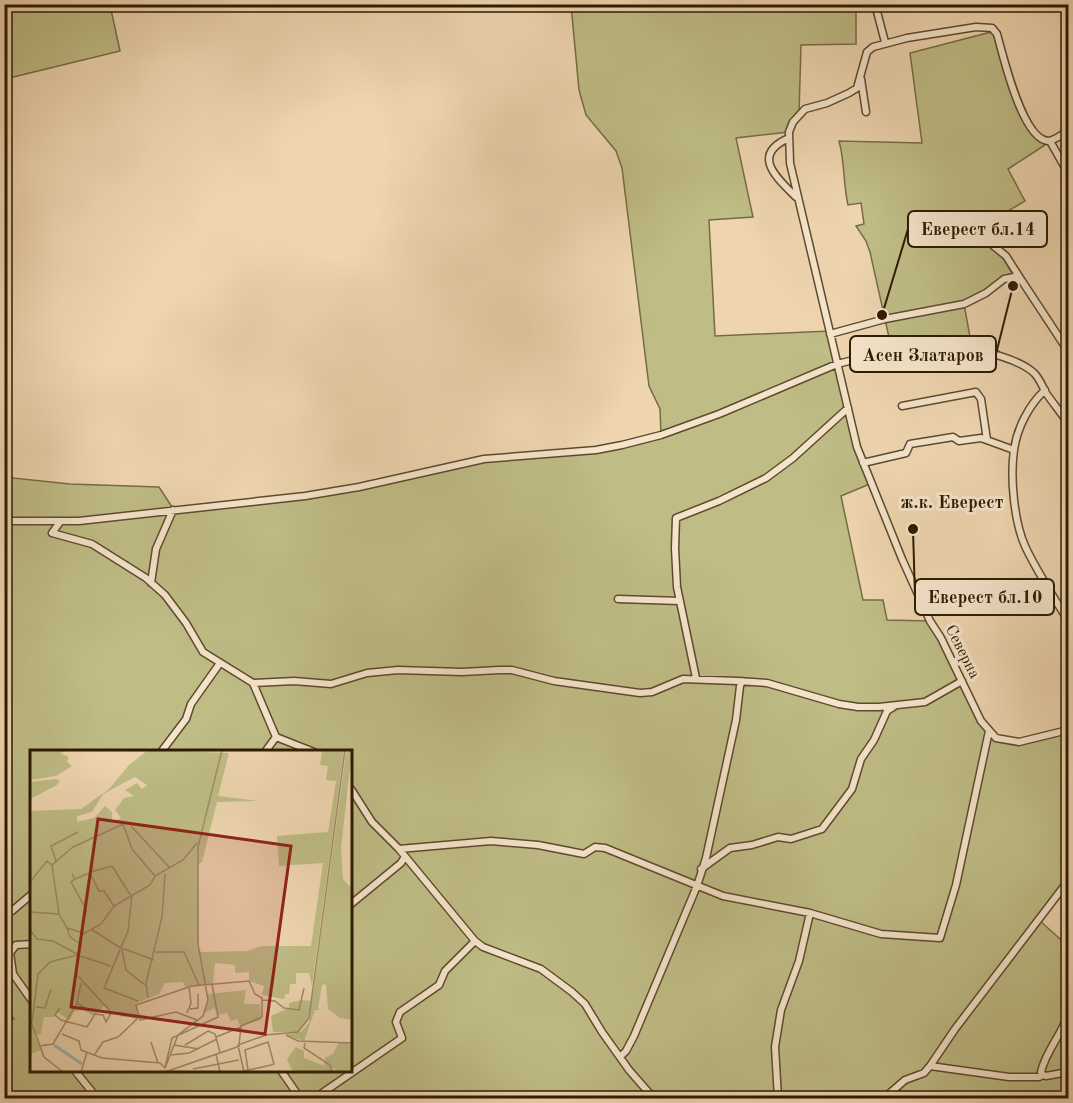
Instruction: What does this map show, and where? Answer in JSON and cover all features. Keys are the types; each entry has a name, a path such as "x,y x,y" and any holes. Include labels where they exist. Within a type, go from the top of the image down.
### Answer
{"street":[{"path":"875,4 885,42"},
{"path":"797,197 776,177 770,167 769,158 773,148 789,138 793,122 799,114 856,88 861,79 867,52 885,42 976,27 992,28 997,34 1008,73 1028,124 1036,135 1050,141 1068,131"},
{"path":"861,79 866,112"},
{"name":"Северна","path":"789,138 790,163 797,197 857,447 902,559 930,621 941,638 981,721 989,731"},
{"path":"1050,141 1068,173"},
{"path":"979,228 990,243 1006,256 1068,351"},
{"path":"831,334 885,319 964,304 986,293 1004,279 1014,277 1022,281"},
{"path":"4,521 60,522 332,493 484,459 596,450 661,435 709,418 837,364 916,345 936,343 965,348 1025,365 1035,374 1068,423"},
{"path":"1045,390 1033,402 1021,426 1014,450 1015,515 1025,546 1068,621"},
{"path":"902,405 975,392 981,399 987,440"},
{"path":"696,678 680,601 675,548 677,516 719,501 766,478 793,458 848,408"},
{"path":"863,463 906,453 910,444 953,437 959,441 981,438 1014,450"},
{"path":"149,580 156,549 173,510"},
{"path":"60,522 52,533 92,544 149,580 173,604 203,652 253,682 331,684 367,673 398,670 462,672 499,669 554,681 640,693 652,692 683,679 767,683 849,705 868,707 925,702 962,681"},
{"path":"618,599 680,601"},
{"path":"162,750 186,718 191,704 220,663"},
{"path":"621,1056 634,1036 697,886 706,858 724,778 742,681"},
{"path":"253,682 276,737 308,750"},
{"path":"701,869 730,848 752,845 778,837 791,839 822,829 852,789 861,759 874,740 887,711 896,706"},
{"path":"989,731 996,738 1019,742 1068,730"},
{"path":"399,849 490,841 538,845 584,854 595,847 605,848 697,886 742,901 762,902 810,913 881,934 940,939 956,885 989,731"},
{"path":"266,750 276,737"},
{"path":"352,791 372,822 399,849 404,858 476,941 483,947 541,969 572,992 585,1004 602,1032 654,1097"},
{"path":"352,903 404,858"},
{"path":"886,1098 905,1080 924,1073 930,1066 955,1029 1031,932 1068,880"},
{"path":"12,911 30,896"},
{"path":"778,1098 775,1047 781,1010 799,961 810,913"},
{"path":"352,1072 402,1038 396,1022 400,1012 439,985 445,971 476,941"},
{"path":"30,944 16,945 10,953 13,974 30,998"},
{"path":"1042,1075 1042,1066 1068,1014"},
{"path":"930,1066 1027,1078 1068,1072"},
{"path":"78,1073 98,1098"},
{"path":"283,1073 300,1098"},
{"path":"315,1098 351,1073"}],"shaded area":[{"path":"4,5 110,5 120,51 5,79"},
{"path":"571,5 856,5 856,44 801,45 799,114 789,132 736,138 753,217 709,220 715,336 830,331 857,447 872,483 841,496 863,600 883,600 887,620 930,621 990,732 1008,742 1068,730 1068,881 1040,921 1068,946 1068,1098 5,1098 5,1020 14,1019 4,1007 4,477 70,484 159,487 174,510 305,496 484,459 596,450 661,435 660,409 649,386 622,168 616,151 586,115 579,90"},
{"path":"995,31 1028,124 1045,145 1008,169 1025,201 979,228 998,249 1014,277 1004,279 964,304 970,337 999,351 999,356 936,343 892,351 870,252 856,226 864,224 861,203 848,205 839,141 922,143 910,53"}],"place":[{"name":"Асен Златаров","path":"1013,286"},
{"name":"Еверест бл.14","path":"882,315"},
{"name":"Еверест бл.10","path":"913,529"}],"district":[{"name":"ж.к. Еверест","path":"952,503"}]}
